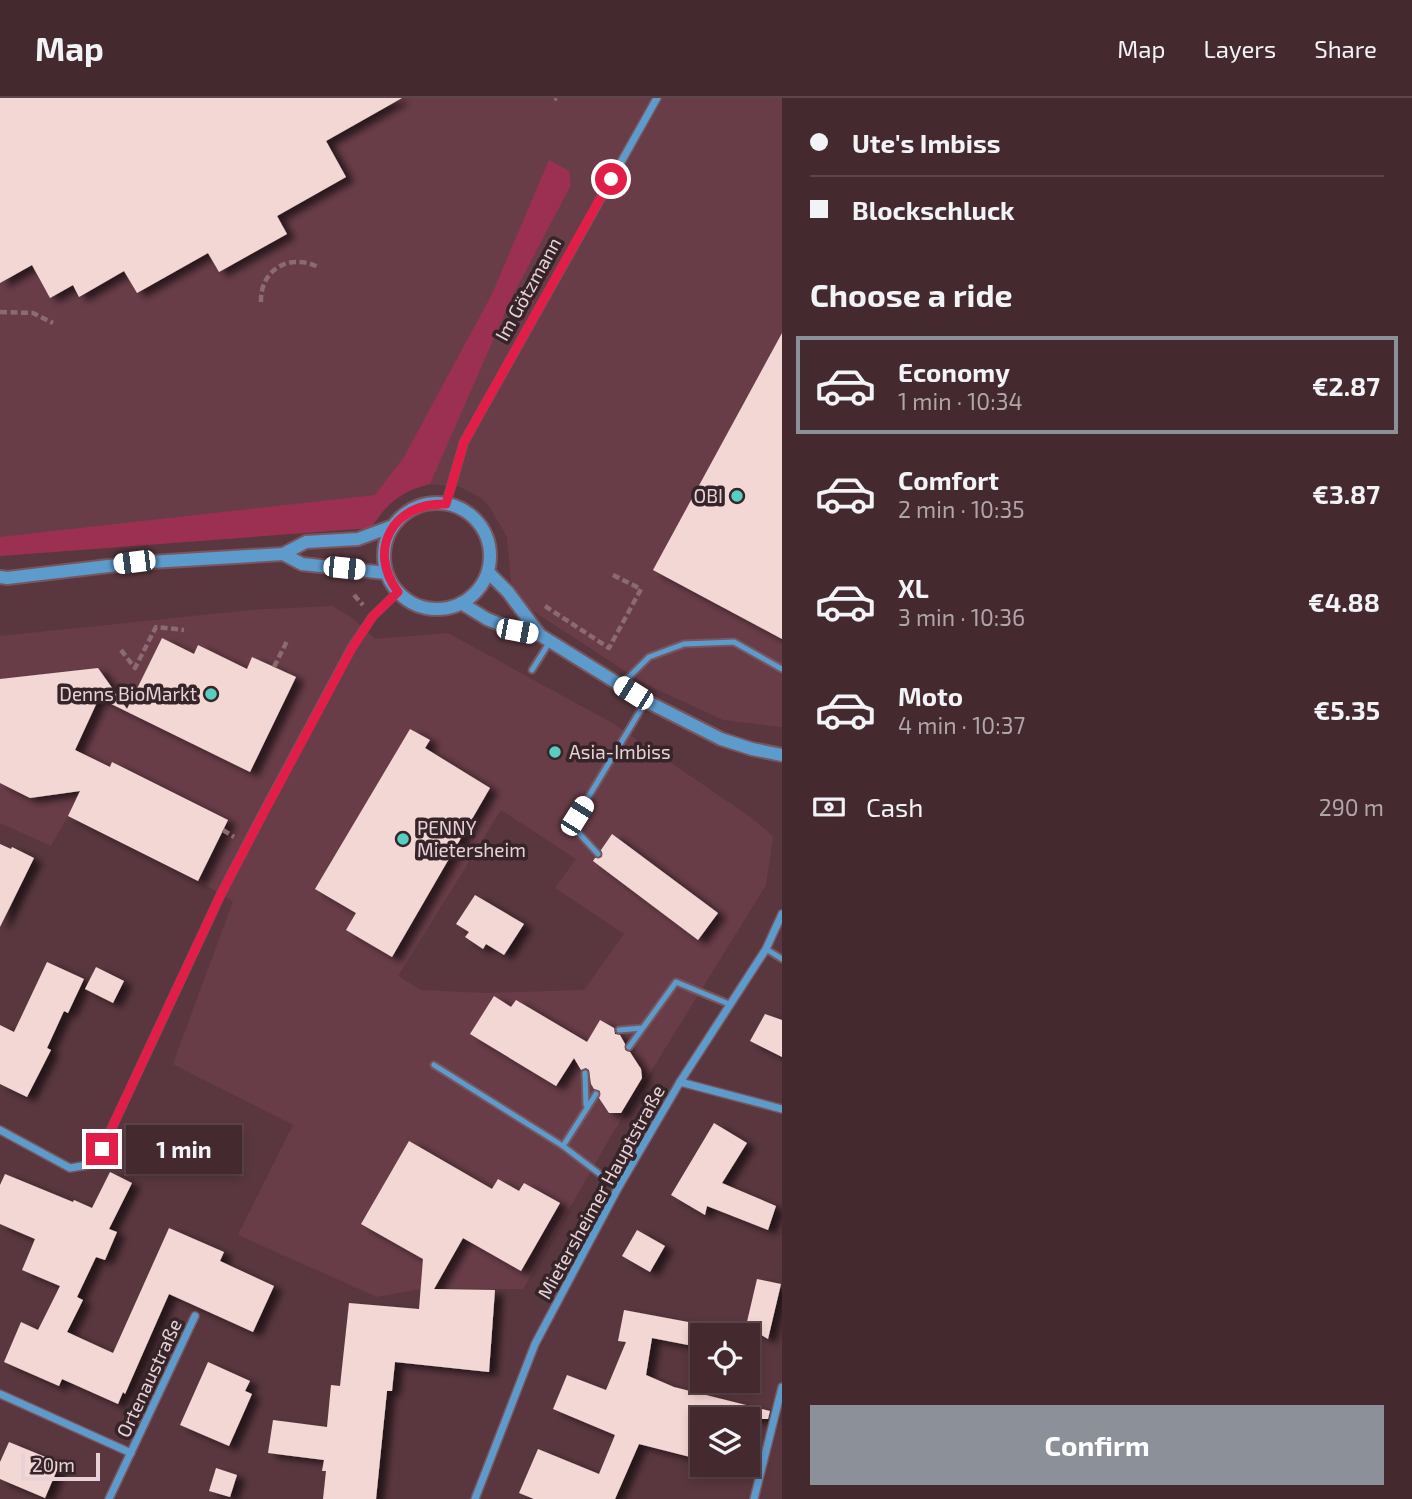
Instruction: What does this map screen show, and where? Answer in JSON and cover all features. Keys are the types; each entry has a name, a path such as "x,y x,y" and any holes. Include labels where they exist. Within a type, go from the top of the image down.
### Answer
{"street":[{"name":"Im Götzmann","path":"446,504 464,442 657,98"},
{"path":"431,503 446,504 473,517 482,528 490,557 488,572 482,585 461,603 445,609 428,608 411,603 398,592 386,573 386,541 393,526 403,515 416,507 431,503"},
{"path":"2,579 134,562 283,554 306,542 358,539 393,526"},
{"path":"283,554 302,564 386,573"},
{"path":"488,572 545,638 621,686 721,739 782,755"},
{"path":"0,1130 69,1168 88,1165 102,1149 221,894 352,648 373,616 398,592"},
{"path":"461,603 497,623 545,638"},
{"name":"Mietersheimer Hauptstraße","path":"475,1499 535,1344 618,1188 680,1082 766,948 782,915"},
{"path":"680,1082 782,1109"},
{"name":"Ortenaustraße","path":"109,1499 195,1316"},
{"path":"754,1499 782,1387"},
{"name":"Ortenaustraße","path":"0,1394 131,1453"}],"lane":[{"path":"532,670 545,638"},
{"path":"621,686 649,657 684,644 734,642 782,669"},
{"path":"598,853 576,831 577,816 646,701"},
{"path":"766,948 782,959"},
{"path":"629,1047 676,982 729,1004"},
{"path":"619,1030 642,1028"},
{"path":"434,1065 563,1146 618,1188"},
{"path":"586,1073 586,1107"},
{"path":"563,1146 596,1094"}],"path":[{"path":"261,302 265,278 276,266 292,260 309,262 318,267"},
{"path":"0,312 33,313 53,323"},
{"path":"527,617 537,601 609,648 641,589 611,574"},
{"path":"121,650 135,668 156,627 184,630"},
{"path":"274,667 288,639"}],"shaded area":[{"path":"0,98 782,98 782,727 723,720 645,684 527,607 511,582 507,537 489,506 481,498 460,487 430,484 409,489 385,506 371,528 0,556"},
{"path":"549,160 569,171 571,185 513,295 430,484 396,499 371,528 0,556 0,537 375,495 404,457 492,294"},
{"path":"332,606 351,617 375,639 448,633 614,724 749,816 773,836 766,885 611,1136 523,1289 420,1289 377,1297 238,1235 293,1125 173,1064 233,901 68,816 51,846 0,823 0,636 251,610","holes":["501,810 576,859 555,888 624,934 584,990 485,993 421,990 398,976"]}],"building":[{"path":"0,98 402,98 326,141 346,177 277,216 287,234 219,272 208,253 137,293 124,271 79,297 73,285 50,298 32,265 0,283"},
{"name":"OBI","path":"782,333 782,639 653,570"},
{"path":"162,638 194,654 198,645 247,669 252,657 296,677 250,772 99,698 75,750 110,767 112,762 228,820 198,881 68,816 80,791 30,798 0,783 0,679 98,668 127,709"},
{"name":"PENNY Mietersheim","path":"410,729 430,740 425,748 490,788 392,957 346,930 356,913 315,889"},
{"path":"612,834 718,913 698,940 593,861 602,857 601,850"},
{"path":"0,844 34,858 0,927"},
{"path":"475,895 524,924 504,955 486,944 483,949 465,937 469,932 456,924"},
{"path":"47,962 84,979 68,1013 64,1011 47,1048 51,1050 27,1097 0,1084 0,1025 14,1032"},
{"path":"96,967 124,981 113,1003 85,989"},
{"path":"494,996 511,1007 516,1000 587,1042 600,1020 614,1028 615,1034 620,1035 625,1044 625,1050 630,1052 641,1069 642,1078 621,1113 609,1113 599,1098 600,1091 594,1089 591,1084 589,1070 581,1070 574,1058 556,1086 470,1034"},
{"path":"765,1014 782,1020 782,1057 750,1041"},
{"path":"714,1123 747,1143 722,1183 776,1206 768,1230 707,1206 705,1215 671,1195"},
{"path":"409,1141 492,1189 498,1179 519,1191 524,1183 560,1203 521,1271 463,1238 434,1289 495,1290 489,1372 395,1362 392,1391 387,1391 376,1499 323,1499 326,1471 322,1471 324,1460 268,1453 273,1420 327,1427 331,1385 340,1386 349,1303 419,1309 423,1259 361,1224"},
{"path":"110,1172 132,1183 109,1229 117,1232 105,1260 96,1257 77,1297 83,1300 67,1332 113,1353 169,1228 224,1252 220,1261 274,1286 253,1332 169,1294 125,1394 123,1392 118,1404 62,1379 59,1386 4,1362 21,1322 38,1330 60,1286 22,1270 35,1239 0,1224 0,1185 5,1174 92,1208"},
{"path":"637,1230 665,1246 650,1272 622,1256"},
{"path":"757,1279 781,1284 768,1339 760,1334 760,1323 747,1323"},
{"path":"624,1310 694,1323 690,1323 690,1345 652,1338 646,1375 690,1393 754,1407 690,1407 690,1457 639,1444 615,1499 534,1499 519,1493 538,1449 599,1474 615,1435 553,1409 567,1375 606,1390 626,1342 618,1341"},
{"path":"208,1362 250,1381 245,1391 252,1394 229,1446 180,1425"},
{"path":"760,1408 770,1411 768,1419 760,1419"},
{"path":"9,1442 60,1463 45,1498 0,1479 0,1462"},
{"path":"216,1468 237,1475 230,1497 209,1491"}],"place":[{"name":"OBI","path":"737,496"},
{"name":"Denns BioMarkt","path":"211,694"},
{"name":"Asia-Imbiss","path":"555,752"},
{"name":"PENNY Mietersheim","path":"403,839"}],"route":[{"path":"102,1149 221,894 254,831 352,648 373,616 398,592 386,573 384,557 386,541 393,526 403,515 416,507 431,503 446,504 464,442 611,179"}]}
